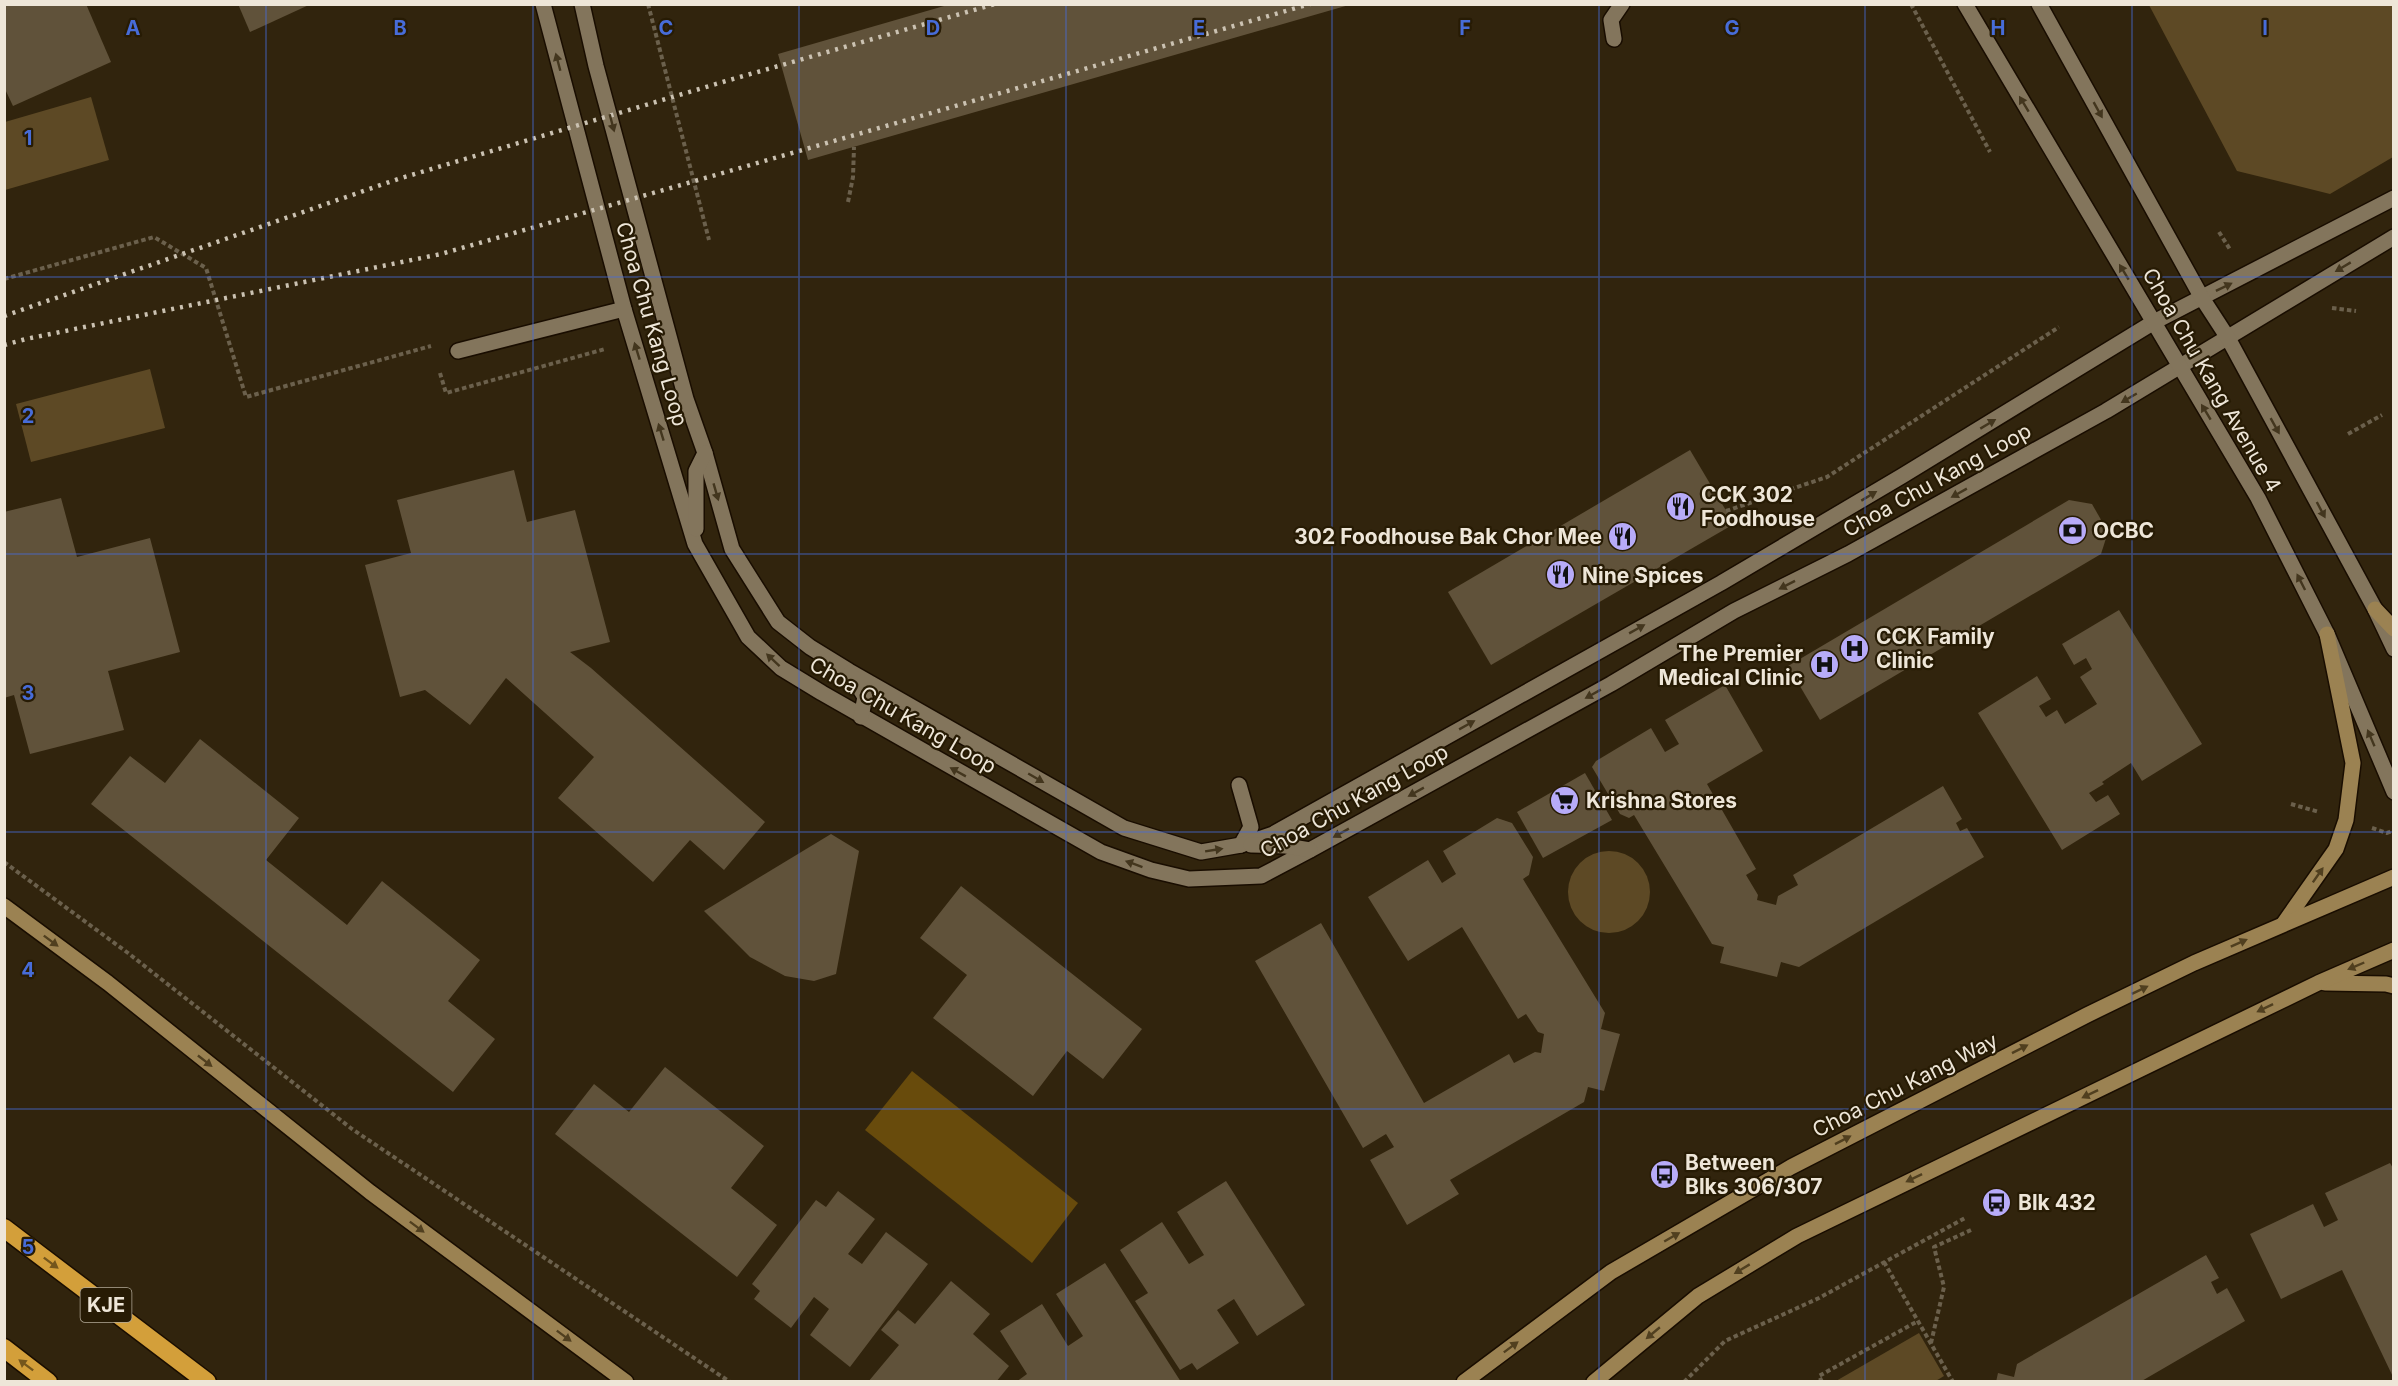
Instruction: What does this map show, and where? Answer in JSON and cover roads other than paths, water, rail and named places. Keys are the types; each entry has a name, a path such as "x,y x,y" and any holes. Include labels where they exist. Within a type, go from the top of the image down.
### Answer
{"highway":[{"name":"KJE","path":"4,1228 207,1382"},
{"path":"4,1348 48,1382"}],"main road":[{"path":"2375,609 2394,629"},
{"path":"2284,924 2336,849 2346,820 2353,763 2327,634"},
{"name":"Choa Chu Kang Way","path":"1464,1382 1611,1272 1791,1167 2087,1015 2194,963 2394,877"},
{"path":"4,906 108,983 370,1192 626,1382"},
{"path":"1594,1382 1698,1296 1797,1236 2318,983 2394,950"},
{"path":"2318,983 2394,986"}],"street":[{"name":"Choa Chu Kang Loop","path":"543,4 624,309 695,544 748,637 781,668 861,717 1101,852 1151,870 1189,879 1261,876 1310,850 1611,684 1734,611 1848,554 2180,368 2394,237"},
{"name":"Choa Chu Kang Loop","path":"582,4 596,66 686,399 705,453 732,549 778,622 849,671 1124,828 1201,852 1241,845 1273,834 1721,583 2154,322 2394,198"},
{"path":"1614,39 1611,20 1622,4"},
{"name":"Choa Chu Kang Avenue 4","path":"1965,4 2258,498 2327,634 2394,792"},
{"name":"Choa Chu Kang Avenue 4","path":"2039,4 2202,297 2228,338 2375,609 2394,649"},
{"path":"458,351 624,309"},
{"path":"695,544 696,471 705,453"},
{"path":"849,671 865,697 861,717"},
{"path":"1239,785 1251,827 1241,845 1286,846 1310,850"}],"railway":[{"path":"4,316 398,179 995,4"},
{"path":"4,345 441,254 1310,4"}],"place":[{"name":"CCK 302 Foodhouse","path":"1680,506"},
{"name":"OCBC","path":"2072,530"},
{"name":"302 Foodhouse Bak Chor Mee","path":"1623,536"},
{"name":"Nine Spices","path":"1561,575"},
{"name":"CCK Family Clinic","path":"1855,648"},
{"name":"The Premier Medical Clinic","path":"1824,665"},
{"name":"Krishna Stores","path":"1565,800"},
{"name":"Between Blks 306/307","path":"1664,1174"},
{"name":"Blk 432","path":"1997,1202"}]}
